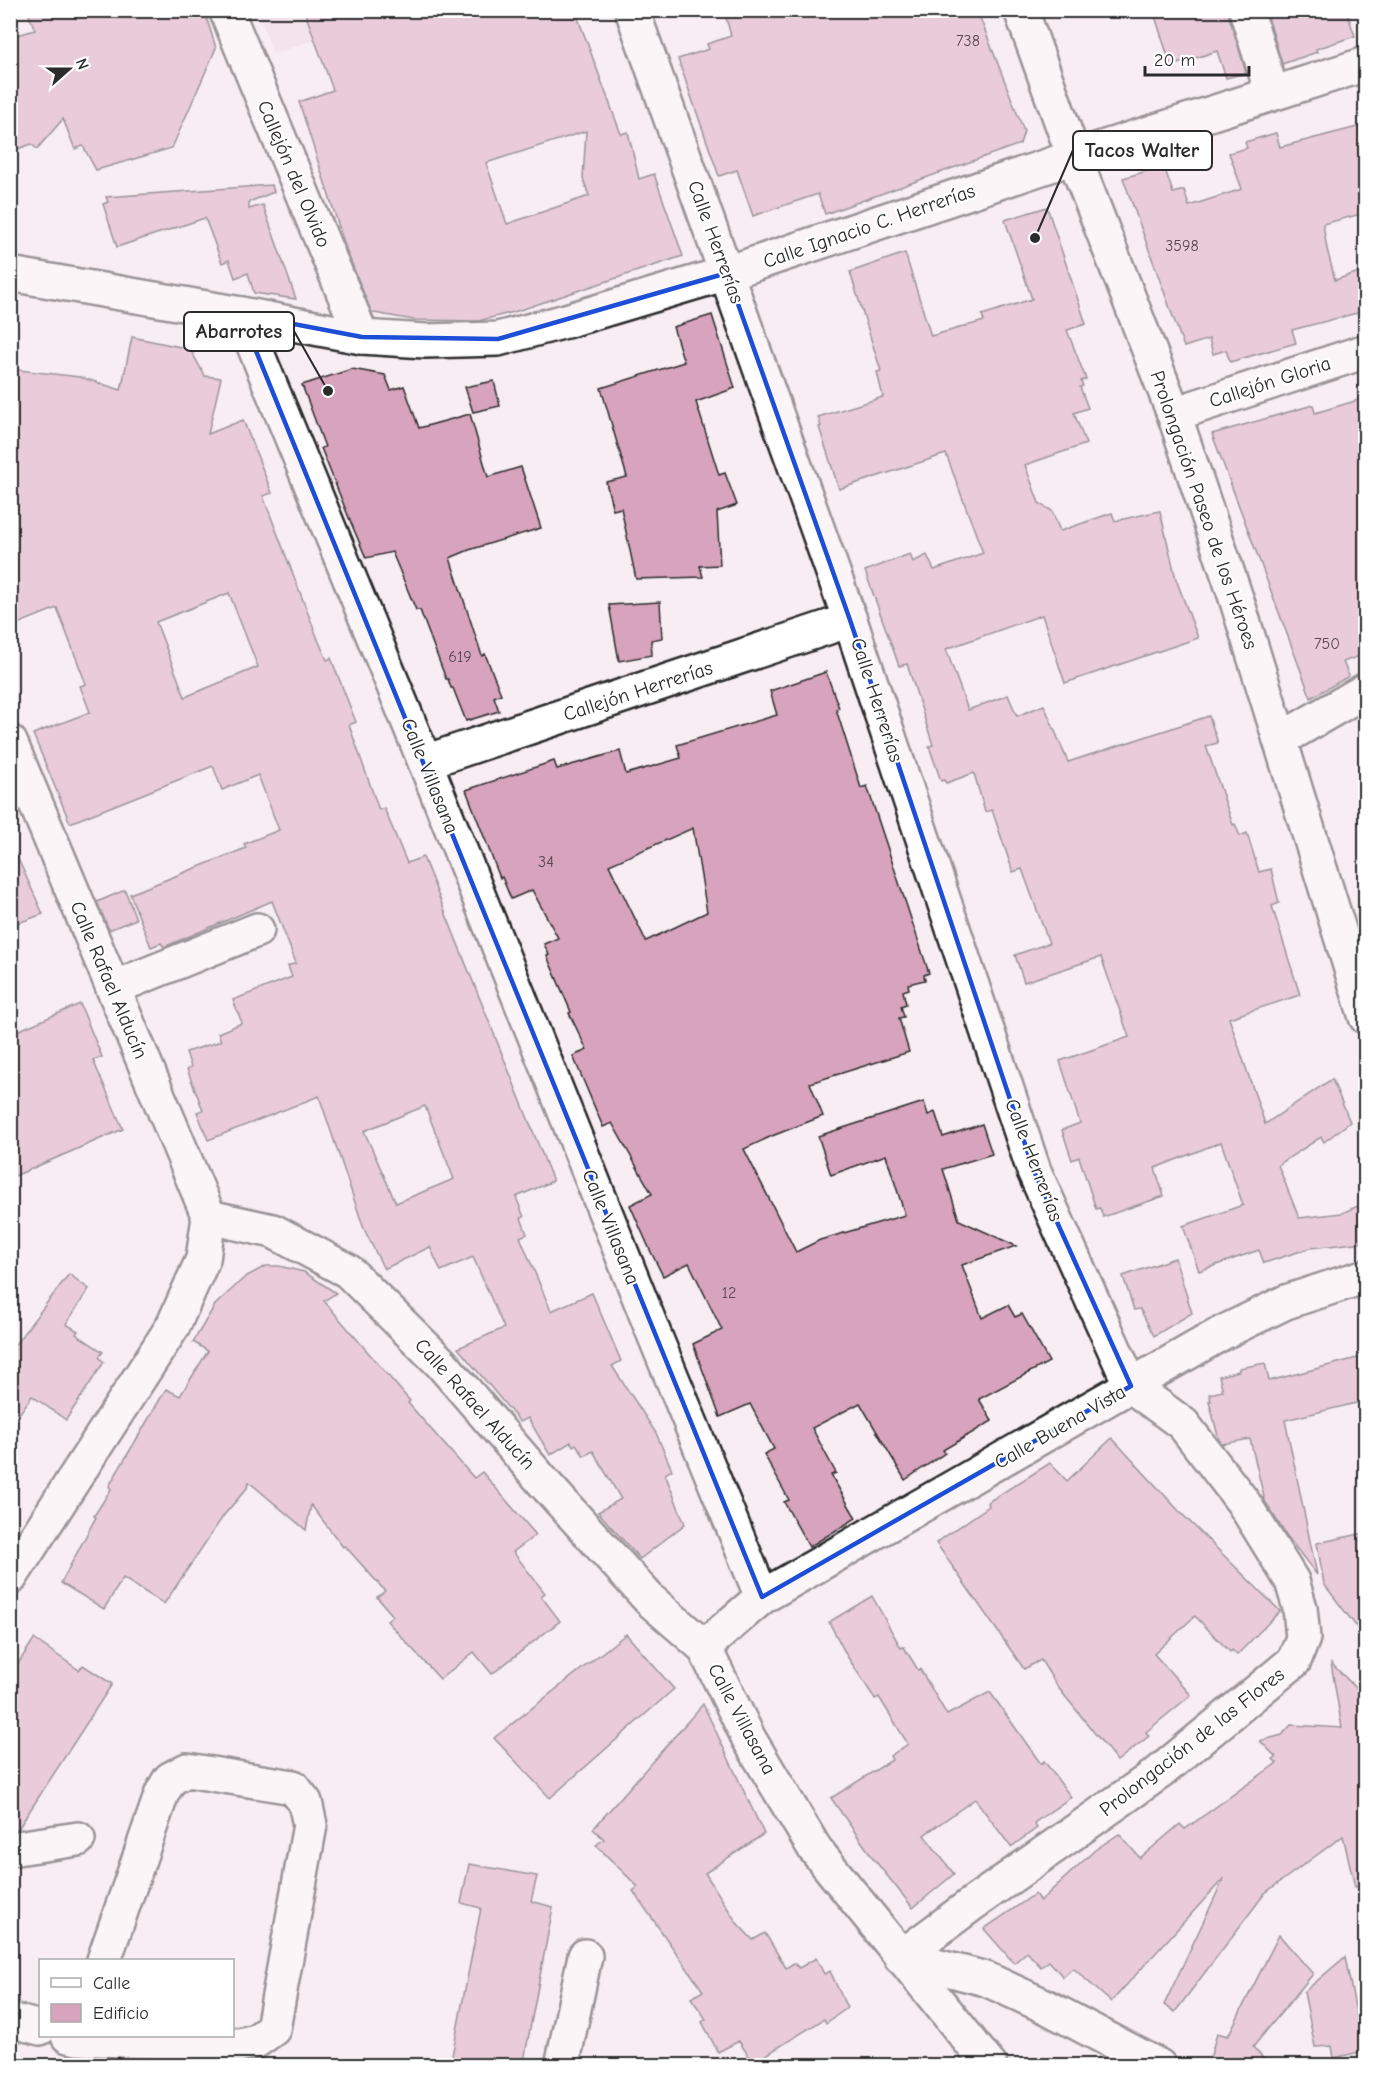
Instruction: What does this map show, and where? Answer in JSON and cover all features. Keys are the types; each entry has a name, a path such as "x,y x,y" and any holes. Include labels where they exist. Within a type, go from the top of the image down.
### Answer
{"street":[{"name":"Callejón del Olvido","path":"226,10 362,337"},
{"name":"Calle Herrerías","path":"632,10 850,620 1034,1171 1131,1386"},
{"name":"Prolongación Paseo de los Héroes","path":"1021,10 1074,157 1174,414 1237,601 1365,1017"},
{"path":"1246,10 1272,93"},
{"name":"Calle Ignacio C. Herrerías","path":"10,274 362,337 424,341 498,339 727,273 1074,157 1365,64"},
{"name":"Calle Villasana","path":"241,314 425,762 645,1312 762,1597 704,1647 749,1739 815,1849 990,2066"},
{"name":"Callejón Gloria","path":"1174,414 1365,351"},
{"name":"Callejón Herrerías","path":"425,762 850,620"},
{"path":"1280,740 1365,690"},
{"name":"Calle Rafael Alducín","path":"10,742 209,1217 273,1231 348,1271 441,1363 545,1484 650,1600 704,1647"},
{"path":"113,988 256,930"},
{"path":"10,1578 173,1326 203,1259 209,1217"},
{"name":"Calle Buena Vista","path":"762,1597 1222,1333 1286,1302 1365,1276"},
{"name":"Prolongación de las Flores","path":"901,1956 1160,1772 1294,1661 1304,1638 1300,1608 1292,1581 1243,1502 1183,1424 1131,1386"},
{"path":"92,2037 238,2045 256,2041 273,2029 310,1825 305,1802 293,1787 187,1770 170,1779 162,1793 104,1959"},
{"path":"10,1849 78,1839"},
{"path":"571,2058 585,1956"},
{"path":"901,1956 986,1979 1047,2007 1159,2066"},
{"path":"10,2020 39,2028"}],"highlighted area":[{"path":"727,273 850,620 1034,1171 1131,1386 762,1597 241,314 362,337 498,339"}],"shaded area":[{"path":"258,10 395,11 273,54"}],"building":[{"path":"27,10 204,10 216,48 172,148 96,170 83,146 75,149 63,119 37,149 31,144 10,152 10,37 35,30"},
{"path":"304,10 575,10 621,134 628,132 639,179 654,174 683,256 514,312 478,321 414,320 374,313 371,311 347,252 299,102 333,90","holes":["586,131 583,178 589,196 507,224 486,163"]},
{"path":"724,10 977,10 1024,131 1020,144 825,214 818,194 753,216 737,170 719,176 678,59 709,49 707,44 731,36"},
{"path":"1153,10 1228,10 1246,73 1226,78 1217,51 1171,66"},
{"path":"1266,10 1346,10 1355,36 1316,49 1317,52 1282,64"},
{"path":"1365,125 1365,213 1323,224 1335,280 1365,270 1365,311 1292,330 1296,343 1230,362 1226,350 1213,354 1209,339 1184,347 1123,178 1164,166 1173,193 1184,190 1189,206 1242,189 1229,153 1247,148 1245,142 1276,133 1280,147"},
{"path":"272,185 274,192 249,202 249,209 263,205 296,299 254,293 248,273 235,278 229,260 222,263 205,218 117,247 103,204 108,202 106,197"},
{"path":"1047,207 1086,324 1067,330 1086,379 1081,381 1083,386 1080,387 1088,408 1074,413 1086,444 1025,465 1039,503 1052,511 1060,531 1112,513 1115,521 1160,511 1176,579 1198,638 1065,683 1042,615 946,649 968,710 1008,695 1017,716 1044,705 1068,762 1209,716 1218,743 1206,746 1233,825 1235,824 1240,836 1247,833 1259,872 1271,869 1279,903 1272,906 1300,995 1229,1018 1265,1124 1332,1079 1350,1122 1324,1142 1321,1137 1278,1165 1299,1218 1342,1213 1365,1203 1365,1242 1310,1248 1264,1263 1259,1250 1199,1271 1183,1226 1243,1205 1221,1142 1155,1168 1164,1196 1103,1217 1100,1208 1096,1209 1079,1157 1072,1160 1062,1130 1080,1123 1060,1061 1129,1037 1101,957 1024,982 1015,955 1049,943 1022,869 1013,872 992,810 985,812 974,773 946,783 944,780 941,781 929,746 933,745 907,664 899,666 865,571 910,554 913,562 927,555 934,570 983,553 946,454 839,489 819,427 821,426 818,417 883,397 877,372 881,371 850,272 905,253 931,336 984,321 982,315 1032,299 1005,220"},
{"path":"712,315 735,388 696,402 719,475 725,473 737,505 717,512 720,565 700,566 703,577 636,579 621,508 613,510 606,482 627,477 601,388 684,362 673,327"},
{"path":"132,337 190,349 205,376 221,378 208,434 243,420 272,493 263,496 319,642 327,660 331,658 356,722 349,725 379,810 384,808 407,863 423,857 553,1181 516,1197 524,1217 521,1218 527,1234 520,1237 551,1311 592,1293 621,1361 612,1366 656,1433 672,1470 665,1474 685,1524 640,1559 598,1512 621,1499 593,1451 584,1456 576,1444 573,1446 571,1442 550,1455 528,1418 520,1422 458,1348 504,1328 473,1257 441,1271 430,1247 384,1269 364,1229 319,1096 208,1140 197,1112 203,1110 187,1069 191,1067 186,1052 221,1041 218,1033 242,1023 233,1000 292,977 288,966 296,963 272,901 164,947 161,943 151,947 130,894 246,848 244,844 279,830 258,775 222,790 213,766 70,823 33,734 90,712 80,686 86,684 57,608 10,627 10,369 80,377 121,390","holes":["229,593 258,667 185,697 156,622","425,1106 454,1179 396,1203 364,1131"]},
{"path":"352,369 385,375 391,390 404,386 419,428 470,414 488,477 521,467 541,528 450,558 482,656 485,654 501,694 494,697 499,711 466,721 453,688 446,679 420,610 416,610 392,552 366,558 321,448 325,447 302,385"},
{"path":"494,381 500,406 473,412 465,387"},
{"path":"1365,398 1365,654 1343,662 1349,676 1311,698 1212,434 1313,405 1315,413"},
{"path":"660,602 662,638 651,640 652,655 619,661 609,605"},
{"path":"826,672 839,708 836,709 861,788 867,786 929,973 924,975 925,980 908,984 909,989 903,991 906,1004 901,1006 904,1017 899,1018 909,1052 810,1083 823,1116 744,1149 796,1252 820,1240 905,1215 886,1155 831,1175 818,1136 924,1102 928,1115 935,1112 943,1137 982,1124 992,1154 943,1169 959,1220 1016,1246 962,1265 982,1318 1008,1305 1015,1317 1022,1314 1049,1362 979,1399 992,1421 943,1450 945,1453 905,1480 860,1403 812,1428 836,1473 831,1475 856,1518 809,1547 784,1502 789,1500 764,1454 774,1449 750,1404 720,1417 693,1344 722,1330 689,1263 663,1276 650,1250 630,1205 652,1194 612,1123 603,1127 573,1056 587,1050 569,1013 571,1012 544,944 558,938 532,890 511,899 502,877 500,878 466,790 554,761 557,769 620,751 626,774 681,758 677,745 777,715 770,691","holes":["693,828 707,912 646,941 609,865"]},
{"path":"10,841 43,914 10,926"},
{"path":"125,890 136,919 109,930 97,902"},
{"path":"80,1004 102,1057 93,1060 123,1129 10,1178 10,1034"},
{"path":"1175,1258 1192,1313 1154,1336 1140,1309 1134,1310 1123,1276"},
{"path":"266,1266 279,1266 304,1272 336,1293 324,1301 410,1401 408,1403 474,1478 482,1472 536,1535 513,1552 545,1593 541,1596 560,1621 492,1674 474,1652 440,1679 387,1621 393,1616 377,1597 385,1591 345,1546 343,1547 311,1505 306,1530 249,1482 164,1604 123,1578 104,1609 61,1583 96,1517 94,1516 111,1489 109,1486 166,1389 180,1396 208,1351 193,1342 215,1305 245,1277"},
{"path":"69,1274 89,1289 66,1324 78,1331 76,1334 103,1352 99,1357 104,1362 66,1420 32,1396 10,1427 10,1351"},
{"path":"1365,1356 1365,1401 1285,1420 1317,1575 1286,1535 1263,1498 1250,1439 1222,1444 1219,1440 1209,1394 1223,1391 1219,1376 1239,1371 1239,1368 1265,1363 1269,1381"},
{"path":"1112,1438 1179,1511 1280,1611 1237,1655 1232,1650 1230,1652 1195,1616 1154,1654 1191,1695 1146,1732 1149,1736 1117,1761 1057,1686 1041,1660 1024,1669 936,1543 989,1506 988,1502 1050,1463 1067,1481"},
{"path":"1365,1533 1365,1638 1324,1584 1317,1543"},
{"path":"872,1596 901,1648 904,1647 918,1670 920,1669 947,1715 990,1692 1041,1764 1044,1761 1071,1797 1034,1823 1037,1828 1011,1847 975,1799 924,1835 954,1874 913,1908 873,1858 831,1798 892,1760 890,1756 908,1744 879,1697 875,1699 847,1656 829,1622"},
{"path":"626,1634 674,1689 550,1798 494,1738"},
{"path":"34,1639 79,1670 83,1665 112,1684 18,1829 10,1830 10,1676"},
{"path":"1331,1663 1365,1697 1365,1886 1355,1887 1343,1836 1265,1893 1175,2012 1164,2005 1224,1878 1111,2002 1073,1968 1063,1977 1049,1961 1041,1967 1027,1952 1014,1963 984,1929 1035,1894 1040,1901 1095,1850 1119,1834 1140,1858 1180,1824 1185,1829 1277,1763 1273,1759 1276,1757 1260,1741 1282,1735 1291,1725 1342,1728"},
{"path":"703,1704 764,1834 705,1873 737,1923 753,1940 765,1933 786,1968 794,1963 799,1968 816,1958 824,1974 830,1971 847,2008 826,2023 824,2019 753,2063 739,2041 718,2052 702,2022 706,2019 691,1998 703,1991 633,1891 638,1887 596,1845 604,1839 593,1829"},
{"path":"469,1864 537,1876 531,1901 553,1907 523,2066 450,2066 481,1908 461,1903"},
{"path":"1279,1935 1313,1974 1253,2047 1270,2066 1208,2066 1217,2033 1228,2036"},
{"path":"1345,1957 1364,2051 1334,2058 1332,2046 1315,2047 1304,1992"}],"place":[{"name":"Tacos Walter","path":"1035,238"},
{"name":"Abarrotes","path":"328,391"}]}
